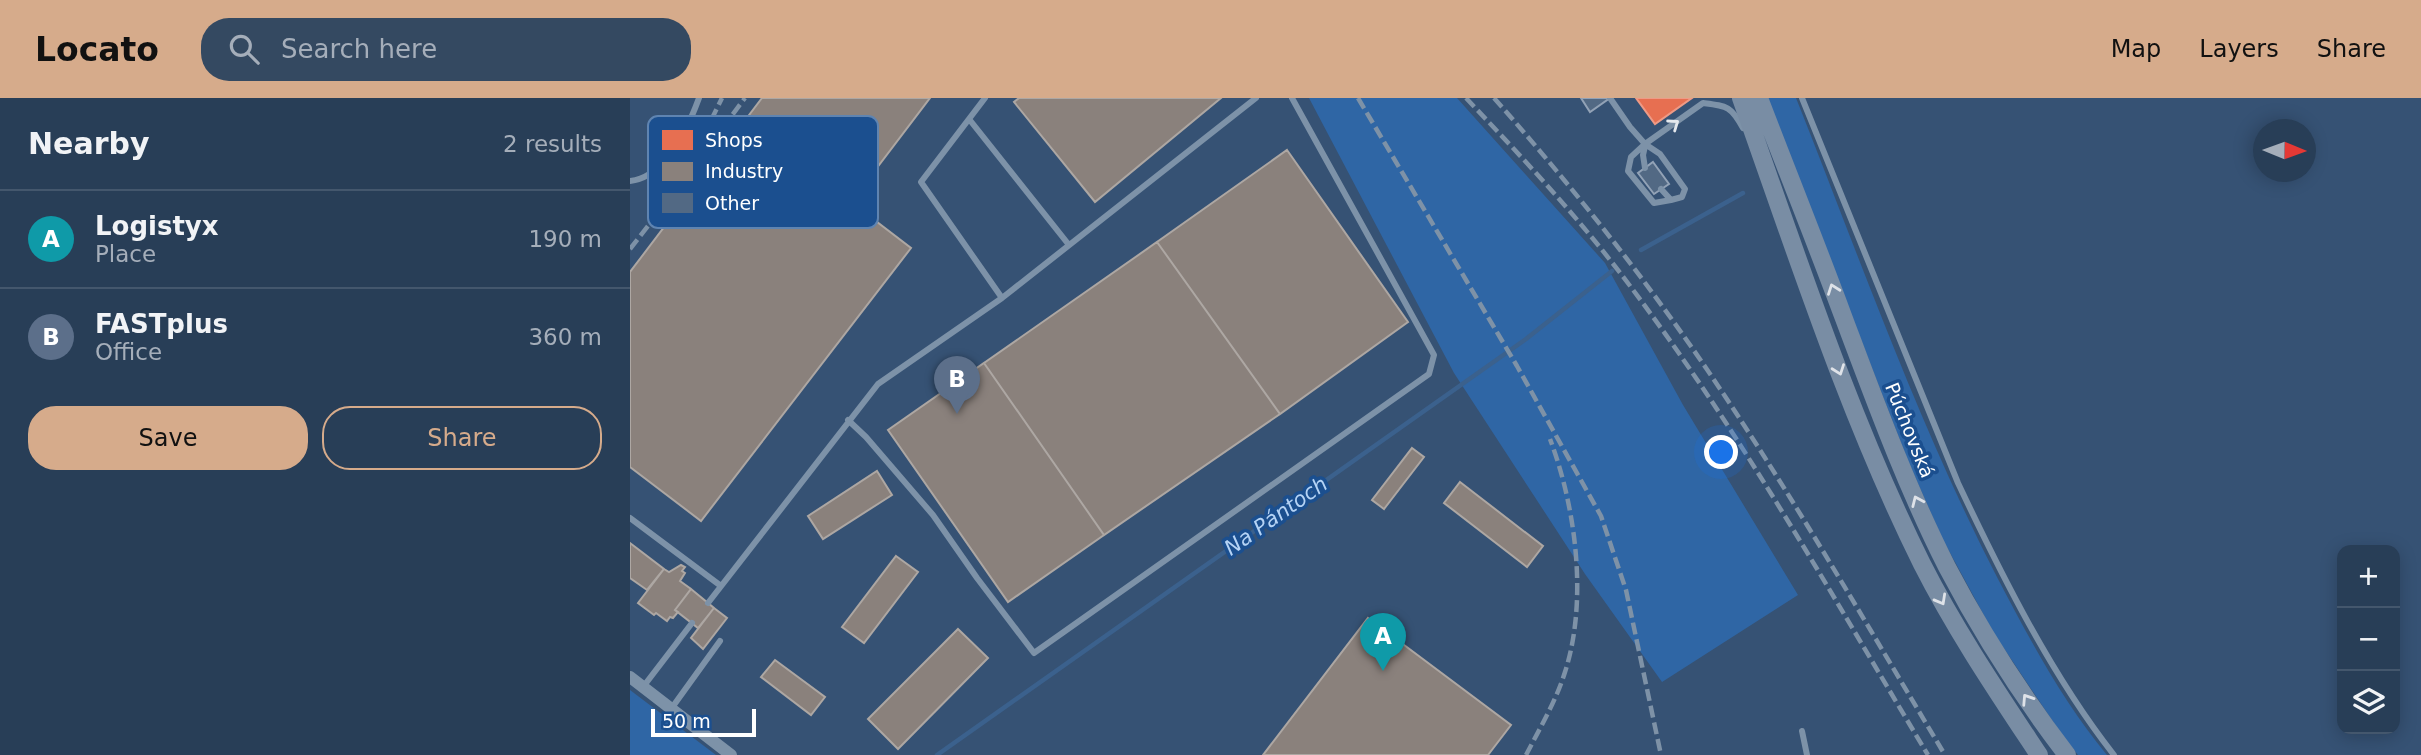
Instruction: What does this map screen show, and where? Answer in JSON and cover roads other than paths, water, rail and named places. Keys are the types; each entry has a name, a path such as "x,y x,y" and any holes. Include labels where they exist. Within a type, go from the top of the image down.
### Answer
{"main road":[{"path":"1741,98 1846,389 1897,512 1950,615 2039,755"},
{"name":"Púchovská","path":"1759,98 1886,430 1942,556 2014,679 2067,755"}],"street":[{"path":"630,677 731,755"}],"lane":[{"path":"691,116 699,98"},
{"path":"985,98 921,182 1002,298"},
{"path":"708,603 878,384 1002,298 1256,98"},
{"path":"848,420 933,515 1034,653 1429,374 1434,355 1292,98"},
{"path":"1610,98 1630,127 1645,144 1660,154 1685,189 1682,197 1654,202 1628,171 1631,157 1645,144 1703,103 1727,106 1735,114 1780,208"},
{"path":"1802,98 1958,483 1984,539 2049,657 2092,727 2114,755"},
{"path":"969,119 1069,245"},
{"path":"1645,144 1645,168"},
{"path":"630,181 648,175"},
{"path":"1661,189 1671,200"},
{"path":"630,517 721,586"},
{"path":"643,687 692,623"},
{"path":"671,709 720,641"},
{"path":"1802,731 1807,755"}],"waterway":[{"name":"Na Pántoch","path":"1641,250 1743,193"},
{"name":"Na Pántoch","path":"937,755 1526,339 1612,271"}],"railway":[{"path":"713,116 722,98"},
{"path":"731,116 745,98"},
{"path":"1358,98 1517,366 1601,516 1626,590 1661,755"},
{"path":"1466,98 1579,222 1658,323 1778,505 1928,755"},
{"path":"1494,98 1604,230 1706,368 1858,608 1945,755"},
{"path":"630,249 648,226"},
{"path":"1526,755 1565,672 1576,615 1576,555 1572,524 1567,495 1550,439"}],"place":[{"name":"FASTplus","path":"957,414"},
{"name":"Logistyx","path":"1383,671"}]}
